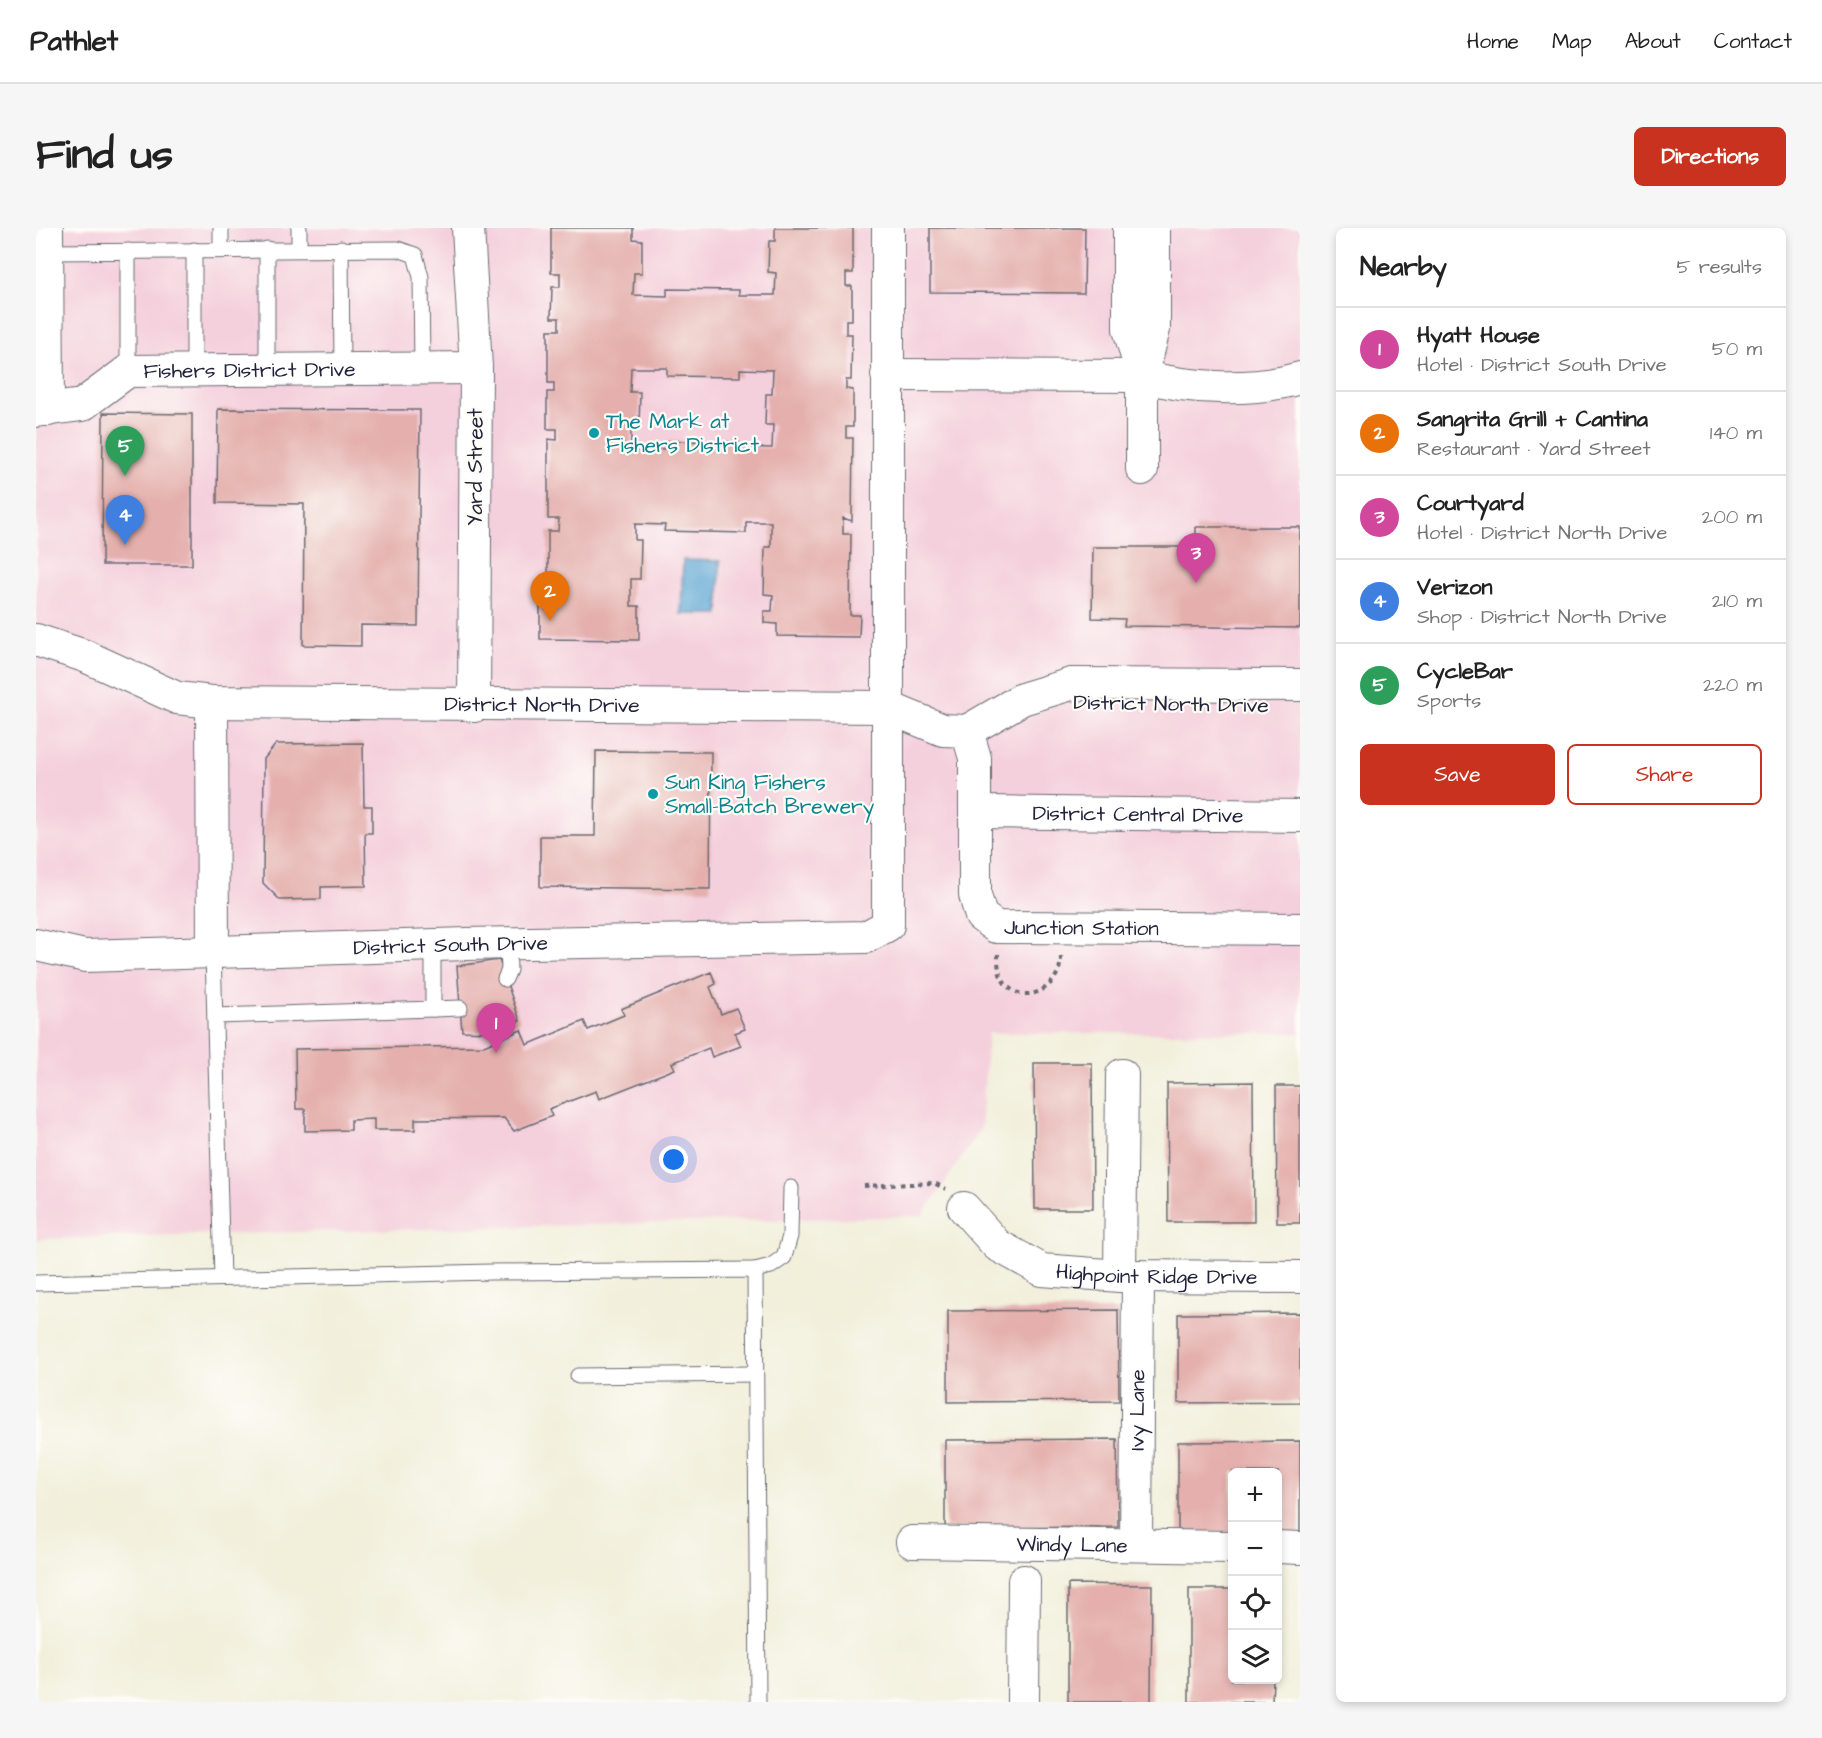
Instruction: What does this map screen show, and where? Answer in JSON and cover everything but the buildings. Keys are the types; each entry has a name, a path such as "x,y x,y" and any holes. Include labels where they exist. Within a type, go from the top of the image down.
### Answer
{"street":[{"name":"Yard Street","path":"468,228 476,368 474,706"},
{"path":"887,707 888,228"},
{"path":"1129,228 1129,329 1142,376"},
{"path":"1142,469 1142,376 1154,329 1154,228"},
{"path":"42,410 47,240"},
{"name":"Fishers District Drive","path":"42,410 82,405 128,371 476,368"},
{"path":"887,375 1142,376 1173,384 1272,386 1300,378"},
{"name":"District North Drive","path":"36,640 85,656 177,699 212,702 474,706 887,707 943,730 967,731 1022,699 1071,684 1300,685"},
{"name":"District North Drive","path":"1044,692 1068,705 1300,705"},
{"path":"212,702 213,951"},
{"name":"District South Drive","path":"36,945 85,956 433,945 866,937 888,925 887,707"},
{"name":"Junction Station","path":"967,731 975,758 975,895 981,916 996,927 1300,928"},
{"name":"District Central Drive","path":"976,812 1300,816"},
{"name":"Ivy Lane","path":"1122,1075 1136,1545"},
{"name":"Highpoint Ridge Drive","path":"964,1208 997,1245 1042,1270 1129,1276 1300,1277"},
{"name":"Windy Lane","path":"912,1542 1228,1547"},
{"path":"1282,1547 1300,1548"},
{"path":"1023,1702 1024,1581"}],"lane":[{"path":"221,228 221,250"},
{"path":"299,228 299,248"},
{"path":"47,240 128,250 398,249 415,255 421,277 422,368"},
{"path":"341,248 342,369"},
{"path":"267,249 267,370"},
{"path":"128,250 128,371"},
{"path":"194,250 194,371"},
{"path":"505,979 509,970 508,944"},
{"path":"433,945 433,1009"},
{"path":"213,951 222,1278"},
{"path":"215,1016 460,1008"},
{"path":"36,1283 491,1272 755,1270 771,1266 784,1257 790,1236 791,1188"},
{"path":"755,1270 758,1702"},
{"path":"578,1376 755,1374"}],"path":[{"path":"997,953 1000,974 1009,986 1022,993 1039,993 1052,985 1061,969 1061,951"},
{"path":"864,1186 934,1183 948,1190 964,1208"}],"shaded area":[{"path":"36,228 1300,228 1300,1033 988,1033 981,1129 922,1216 36,1239"}],"water":[{"path":"683,560 720,561 719,614 681,614"}],"place":[{"name":"The Mark at Fishers District","path":"594,433"},
{"name":"CycleBar","path":"125,476"},
{"name":"Verizon","path":"125,545"},
{"name":"Courtyard","path":"1196,583"},
{"name":"Sangrita Grill + Cantina","path":"550,621"},
{"name":"Sun King Fishers Small-Batch Brewery","path":"653,794"},
{"name":"Hyatt House","path":"496,1053"}]}
